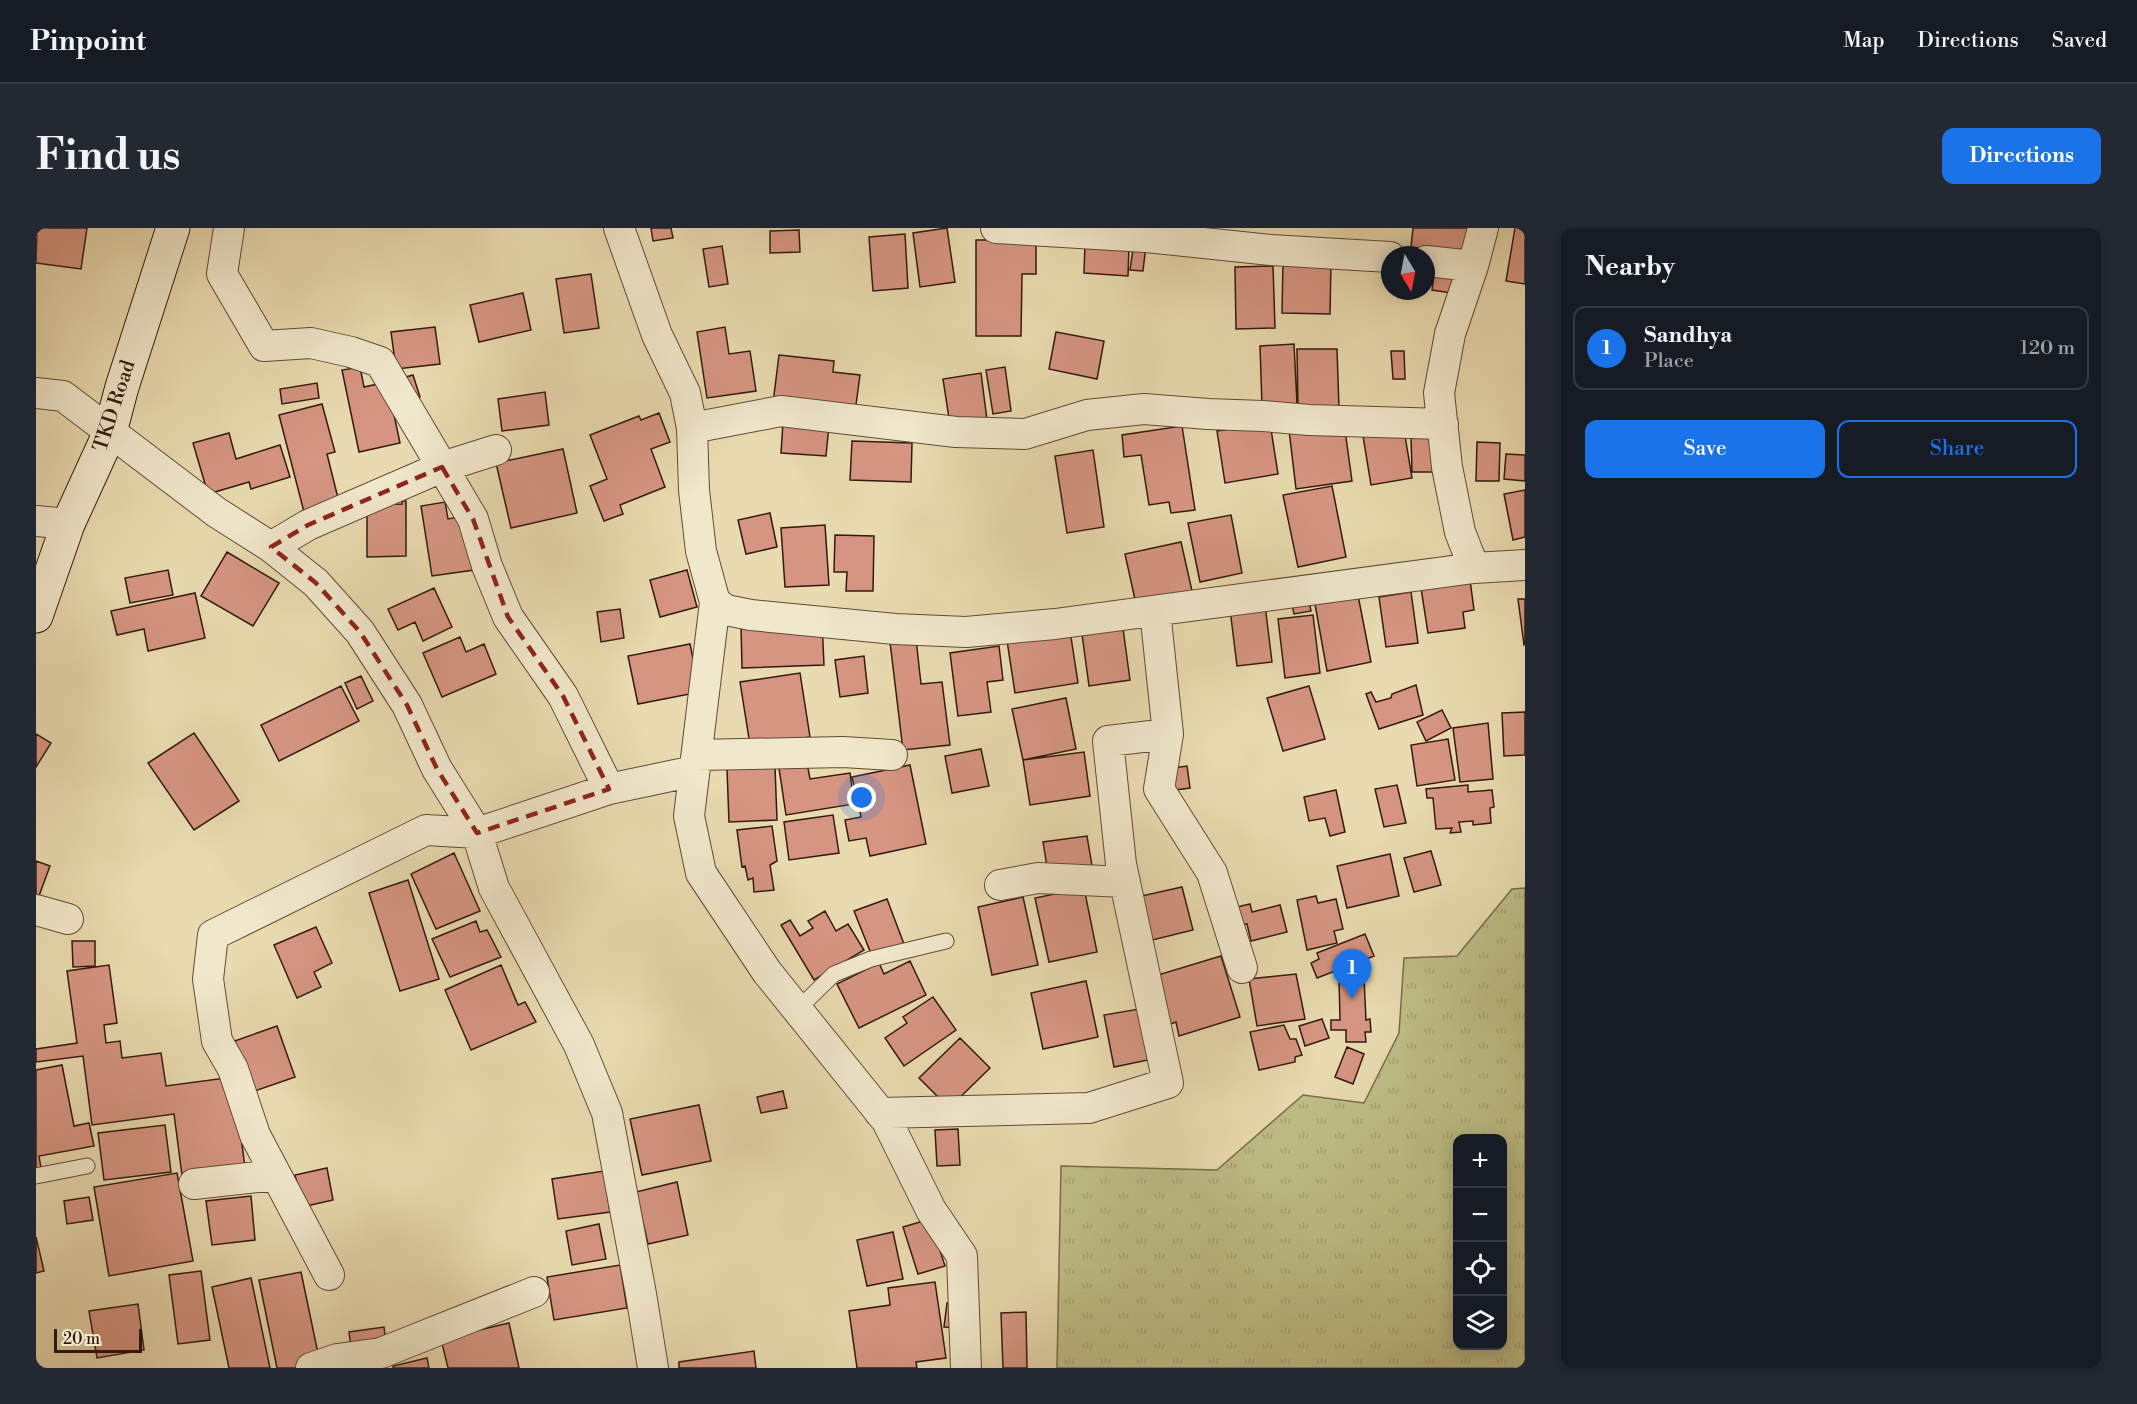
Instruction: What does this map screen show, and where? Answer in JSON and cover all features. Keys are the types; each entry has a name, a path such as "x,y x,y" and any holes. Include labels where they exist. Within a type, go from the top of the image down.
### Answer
{"street":[{"name":"TKD Road","path":"36,616 52,522 110,432 122,387 173,228"},
{"path":"229,228 222,274 264,346 311,343 351,352 380,362 473,519 487,566 508,617 563,696 609,789"},
{"path":"619,228 657,335 685,393 692,428 694,490 701,552 715,602 689,816 700,873 767,972 887,1121 931,1210 962,1256 966,1368"},
{"path":"996,228 1038,229 1271,250 1381,256"},
{"path":"1474,568 1460,532 1447,467 1439,393 1448,346 1483,228"},
{"path":"1435,262 1473,266"},
{"path":"36,393 63,396 216,512 271,547 316,583 360,632 407,705 437,769 477,833 494,888 579,1045 607,1113 653,1368"},
{"path":"692,428 781,411 956,432 1025,434 1087,415 1144,409 1309,420 1443,424"},
{"path":"271,547 308,525 442,467 496,450"},
{"path":"715,602 726,610 751,615 895,629 966,632 1055,624 1474,568 1525,565"},
{"path":"1155,610 1168,734 1159,789 1212,873 1242,969"},
{"path":"880,1113 1089,1108 1168,1083 1125,882 1108,741 1168,734"},
{"path":"329,1275 255,1136 233,1069 217,1041 208,979 213,935 426,830 477,833 696,763 843,752 892,755"},
{"path":"1000,885 1038,878 1125,882"},
{"path":"36,910 68,919"},
{"path":"194,1184 276,1174"},
{"path":"311,1368 337,1359 381,1353 534,1292"}],"lane":[{"path":"797,1010 834,974 871,959 946,941"},
{"path":"36,1176 87,1166"}],"highlighted area":[{"path":"442,467 473,519 508,617 563,696 609,789 477,833 437,769 407,705 360,632 316,583 271,547 308,525"}],"green space":[{"path":"1525,888 1525,1368 1057,1368 1061,1166 1217,1170 1303,1095 1364,1103 1399,1033 1404,958 1457,956 1512,889"}],"building":[{"path":"37,228 87,228 81,269 36,263"},
{"path":"651,228 671,228 673,238 653,241"},
{"path":"947,228 955,282 920,287 913,233"},
{"path":"1413,228 1470,228 1467,253 1435,250 1435,246 1411,246"},
{"path":"1515,228 1525,228 1525,284 1506,281"},
{"path":"799,230 800,252 770,253 770,231"},
{"path":"905,234 908,288 873,291 869,237"},
{"path":"976,240 1036,240 1036,274 1022,274 1021,336 976,336"},
{"path":"1134,243 1146,245 1143,271 1130,270"},
{"path":"1085,244 1129,245 1128,276 1084,273"},
{"path":"722,246 728,284 709,287 703,249"},
{"path":"1283,261 1331,262 1330,314 1282,313"},
{"path":"1273,266 1275,328 1236,329 1235,267"},
{"path":"1435,268 1462,272 1458,294 1435,290"},
{"path":"591,274 599,328 564,333 556,279"},
{"path":"523,293 531,330 479,342 470,305"},
{"path":"435,327 440,364 396,369 391,332"},
{"path":"725,327 729,354 750,351 756,391 707,398 697,332"},
{"path":"1056,332 1104,341 1097,379 1049,369"},
{"path":"1294,344 1297,404 1262,406 1260,346"},
{"path":"1297,349 1337,349 1339,409 1298,410"},
{"path":"1391,351 1404,351 1405,379 1393,379"},
{"path":"779,355 834,361 833,372 860,375 855,412 773,403"},
{"path":"360,367 364,387 387,382 400,443 359,452 342,370"},
{"path":"1005,367 1011,411 993,414 986,370"},
{"path":"981,373 987,420 950,425 943,379"},
{"path":"413,375 420,397 409,400 402,378"},
{"path":"317,383 319,398 282,404 280,389"},
{"path":"545,392 549,425 502,431 498,399"},
{"path":"322,404 335,452 327,454 339,502 304,512 279,415"},
{"path":"659,413 670,442 651,449 665,487 620,505 623,514 604,521 590,486 607,479 590,435 639,416 641,420"},
{"path":"783,422 829,425 826,456 781,453"},
{"path":"1270,423 1278,474 1225,483 1217,431"},
{"path":"1344,423 1352,481 1296,489 1289,430"},
{"path":"1182,426 1195,510 1171,513 1169,502 1149,505 1141,455 1124,457 1122,435"},
{"path":"1404,430 1412,478 1371,485 1363,436"},
{"path":"229,433 236,459 280,445 290,477 251,489 249,482 208,494 193,443"},
{"path":"1411,435 1437,435 1438,472 1412,472"},
{"path":"852,441 912,443 911,482 850,480"},
{"path":"1477,442 1500,443 1499,481 1476,481"},
{"path":"563,449 577,513 511,528 496,463"},
{"path":"1093,450 1104,527 1067,533 1055,456"},
{"path":"1506,454 1525,455 1525,481 1504,479"},
{"path":"1332,486 1346,557 1298,567 1283,495"},
{"path":"1525,490 1525,537 1513,540 1504,494"},
{"path":"402,501 406,501 406,556 367,557 367,505 402,504"},
{"path":"445,502 448,519 465,516 474,570 432,576 421,506"},
{"path":"770,513 777,547 746,554 738,520"},
{"path":"1231,515 1242,573 1200,582 1188,523"},
{"path":"825,525 829,585 785,587 781,528"},
{"path":"835,535 874,536 873,591 846,591 847,572 834,572"},
{"path":"1181,542 1192,591 1136,604 1125,554"},
{"path":"227,552 279,583 253,626 201,596"},
{"path":"168,570 173,595 130,603 125,578"},
{"path":"687,570 697,607 660,617 650,580"},
{"path":"1470,580 1474,610 1463,612 1465,628 1428,633 1421,588"},
{"path":"1356,585 1371,662 1327,671 1313,593"},
{"path":"434,588 452,627 423,641 415,622 398,630 388,609"},
{"path":"1307,592 1311,611 1294,614 1290,595"},
{"path":"1411,592 1418,643 1386,647 1379,597"},
{"path":"195,593 205,638 148,651 144,629 117,635 111,611"},
{"path":"1518,599 1525,599 1524,645"},
{"path":"1265,605 1272,662 1237,666 1230,609"},
{"path":"620,609 624,638 601,642 597,612"},
{"path":"1313,615 1320,673 1285,678 1278,619"},
{"path":"1122,621 1130,680 1089,686 1081,627"},
{"path":"822,622 824,665 742,668 741,626"},
{"path":"1069,624 1078,683 1015,693 1006,634"},
{"path":"460,637 466,652 484,644 496,674 442,697 423,653"},
{"path":"916,639 921,684 942,682 950,745 903,750 890,642"},
{"path":"690,644 700,692 638,704 628,656"},
{"path":"999,646 1003,680 987,682 991,712 958,716 950,653"},
{"path":"864,656 868,693 840,697 835,660"},
{"path":"800,673 810,737 750,745 740,682"},
{"path":"361,676 373,701 357,709 345,683"},
{"path":"1416,685 1423,715 1379,729 1366,694 1371,692 1376,702 1391,698 1392,694"},
{"path":"341,686 359,721 279,761 261,725"},
{"path":"1309,686 1325,739 1283,751 1267,698"},
{"path":"1066,698 1076,749 1023,760 1012,709"},
{"path":"1442,710 1451,728 1426,741 1417,722"},
{"path":"1525,712 1525,755 1504,756 1502,713"},
{"path":"1488,723 1493,779 1460,782 1453,728"},
{"path":"194,733 239,801 194,830 148,763"},
{"path":"36,734 51,743 36,767"},
{"path":"1448,739 1455,780 1417,786 1411,745"},
{"path":"981,749 989,786 952,793 945,756"},
{"path":"1084,752 1090,796 1030,805 1023,760"},
{"path":"807,763 810,779 850,773 854,804 786,815 779,768"},
{"path":"910,765 926,844 870,856 866,838 849,841 845,820 861,817 852,777"},
{"path":"1187,766 1190,788 1168,791 1166,769"},
{"path":"775,767 777,820 729,822 727,769"},
{"path":"1397,785 1406,823 1384,827 1375,789"},
{"path":"1468,785 1468,792 1492,790 1494,807 1490,808 1491,823 1473,825 1473,821 1459,822 1461,832 1450,833 1452,828 1436,829 1433,798 1427,798 1426,789"},
{"path":"1336,790 1345,832 1330,836 1325,818 1309,821 1304,797"},
{"path":"833,815 839,853 789,860 784,822"},
{"path":"772,826 777,861 770,865 774,890 754,892 753,878 748,880 745,866 742,867 737,830"},
{"path":"1087,836 1092,866 1048,873 1043,842"},
{"path":"1431,851 1441,885 1414,892 1404,858"},
{"path":"454,853 480,911 436,929 411,874"},
{"path":"1390,854 1399,896 1347,908 1337,866"},
{"path":"36,861 50,866 36,904"},
{"path":"408,880 439,979 400,991 369,893"},
{"path":"1182,887 1193,930 1148,941 1137,897"},
{"path":"1084,888 1097,952 1049,962 1035,898"},
{"path":"1316,896 1318,903 1336,899 1343,929 1334,931 1337,943 1307,950 1297,900"},
{"path":"1023,897 1038,965 992,975 978,907"},
{"path":"887,899 904,944 872,956 854,911"},
{"path":"1250,904 1252,912 1280,905 1287,932 1251,941 1247,924 1242,925 1237,907"},
{"path":"825,911 836,931 848,924 864,950 814,980 781,925 790,920 800,936 813,928 808,921"},
{"path":"476,921 480,932 487,930 501,957 450,977 432,939"},
{"path":"316,927 332,963 314,972 321,987 297,998 274,945"},
{"path":"1365,934 1374,956 1317,978 1311,963 1319,959 1317,953"},
{"path":"72,941 95,941 95,966 73,967"},
{"path":"1221,956 1240,1017 1179,1036 1176,1022 1165,1026 1158,975"},
{"path":"910,961 926,995 859,1028 837,984 879,963 884,974"},
{"path":"109,965 117,1023 104,1025 106,1043 120,1041 122,1058 161,1053 166,1086 233,1077 245,1167 182,1175 174,1114 92,1125 83,1056 36,1062 36,1049 77,1043 67,971"},
{"path":"501,965 518,1005 525,1002 536,1022 471,1050 445,990"},
{"path":"1296,974 1305,1019 1257,1026 1249,979"},
{"path":"1364,978 1366,1020 1370,1019 1371,1032 1365,1032 1366,1042 1346,1042 1346,1030 1331,1030 1331,1020 1340,1020 1339,979"},
{"path":"1086,981 1098,1037 1043,1049 1031,993"},
{"path":"933,997 956,1030 904,1066 885,1038 907,1023 903,1017"},
{"path":"1139,1009 1148,1060 1114,1067 1104,1015"},
{"path":"1322,1019 1329,1038 1305,1046 1299,1026"},
{"path":"1284,1025 1290,1039 1296,1039 1302,1055 1295,1057 1295,1062 1259,1070 1250,1032"},
{"path":"277,1026 295,1077 246,1094 229,1043"},
{"path":"960,1038 990,1068 949,1108 919,1078"},
{"path":"1347,1047 1364,1054 1353,1084 1335,1077"},
{"path":"62,1065 74,1126 89,1123 94,1146 39,1156 41,1168 36,1169 36,1070"},
{"path":"783,1091 787,1108 761,1113 757,1097"},
{"path":"699,1105 711,1161 642,1175 630,1119"},
{"path":"165,1125 171,1172 104,1180 98,1133"},
{"path":"958,1129 960,1165 937,1166 935,1130"},
{"path":"327,1168 333,1200 302,1207 295,1175"},
{"path":"604,1171 610,1212 558,1219 552,1179"},
{"path":"177,1173 193,1261 109,1276 94,1187"},
{"path":"677,1182 688,1235 648,1244 636,1192"},
{"path":"251,1196 255,1240 212,1245 206,1201"},
{"path":"89,1197 93,1220 67,1224 64,1201"},
{"path":"930,1219 945,1266 918,1274 903,1227"},
{"path":"599,1224 606,1259 572,1265 566,1231"},
{"path":"893,1232 903,1279 867,1286 857,1240"},
{"path":"36,1237 44,1271 36,1273"},
{"path":"620,1265 627,1308 554,1320 547,1277"},
{"path":"201,1271 210,1340 178,1344 169,1275"},
{"path":"301,1272 320,1363 294,1368 277,1368 259,1280"},
{"path":"251,1278 270,1368 229,1368 212,1287"},
{"path":"935,1282 946,1358 916,1362 917,1368 857,1368 849,1311 890,1305 888,1288"},
{"path":"947,1303 962,1305 959,1328 944,1327"},
{"path":"138,1304 144,1350 97,1358 89,1311"},
{"path":"1026,1312 1027,1368 1003,1368 1001,1313"},
{"path":"509,1323 519,1368 448,1368 441,1339"},
{"path":"384,1327 387,1350 352,1355 349,1332"},
{"path":"754,1351 756,1368 679,1368 679,1362"},
{"path":"427,1358 429,1368 393,1368 393,1366"}],"place":[{"name":"Sandhya","path":"1352,999"}]}
